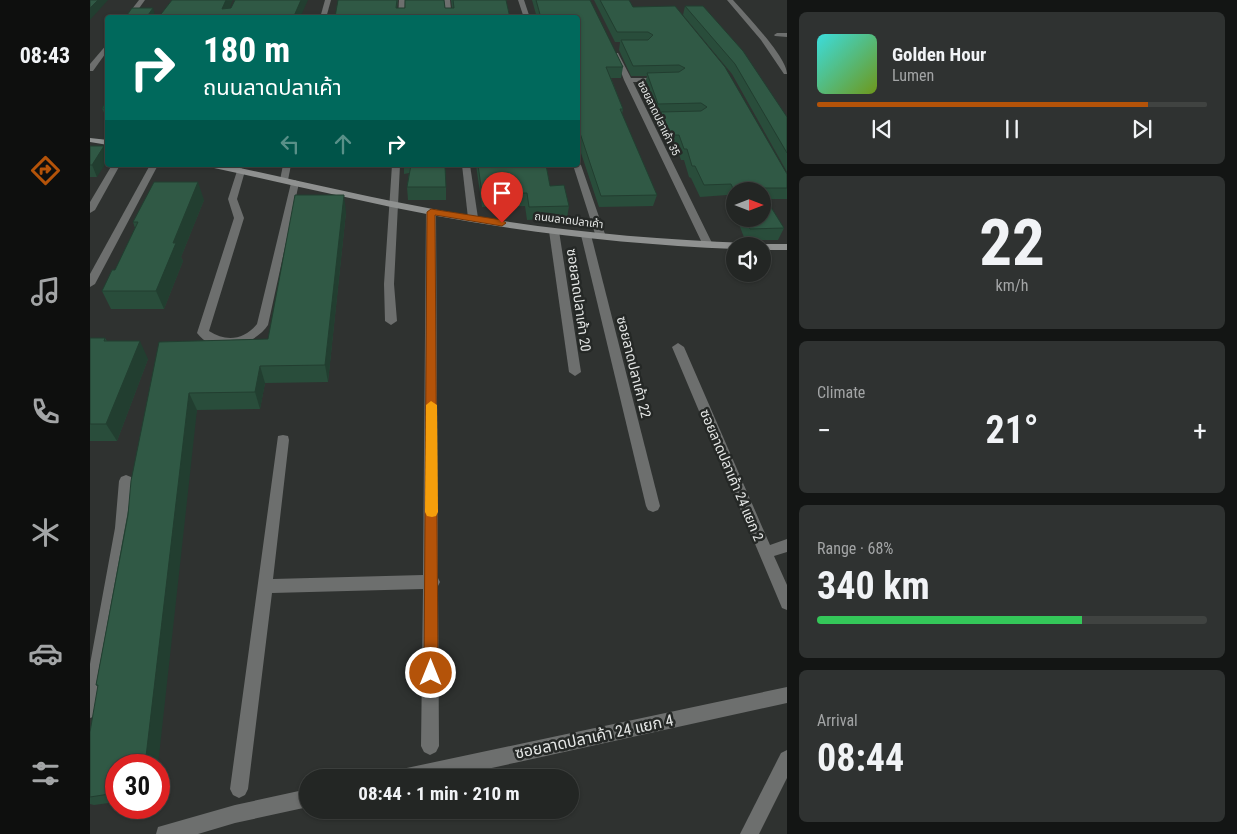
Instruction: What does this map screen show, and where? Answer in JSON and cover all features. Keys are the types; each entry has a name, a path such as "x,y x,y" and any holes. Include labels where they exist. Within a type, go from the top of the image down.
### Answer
{"main road":[{"path":"90,140 105,142"},
{"name":"ถนนลาดปลาเค้า","path":"223,167 431,212 601,237 726,245"},
{"path":"771,247 787,247"}],"street":[{"path":"130,15 142,0"},
{"path":"324,15 328,0"},
{"path":"401,15 402,0"},
{"path":"447,0 449,15"},
{"path":"522,0 526,15"},
{"path":"730,0 764,39 787,72"},
{"path":"777,35 787,35"},
{"name":"ซอยลาดปลาเค้า 35","path":"616,46 628,80 652,119 708,245"},
{"path":"90,69 105,49"},
{"path":"628,80 666,80"},
{"path":"90,210 115,167"},
{"path":"90,284 153,167"},
{"path":"284,180 287,167"},
{"path":"391,321 389,284 396,167"},
{"path":"466,167 473,218"},
{"path":"578,167 601,237"},
{"path":"241,171 233,200 233,205 239,212 239,218 203,334 215,342 246,341 256,334 262,326 295,183"},
{"path":"430,746 432,582 431,212"},
{"name":"ซอยลาดปลาเค้า 20","path":"554,231 575,372"},
{"name":"ซอยลาดปลาเค้า 22","path":"586,235 653,506"},
{"name":"ซอยลาดปลาเค้า 24 แยก 2","path":"678,347 787,603"},
{"path":"239,790 283,440"},
{"path":"90,710 122,528 126,480"},
{"path":"766,553 787,545"},
{"path":"265,586 432,582"},
{"name":"ซอยลาดปลาเค้า 24 แยก 4","path":"444,769 787,695"},
{"path":"749,834 787,759"},
{"path":"166,834 235,814 299,800"}],"building":[{"path":"90,0 98,0 90,8"},
{"path":"172,0 226,0 222,9 231,8 235,0 301,0 294,15 160,15"},
{"path":"338,0 397,0 396,8 405,8 405,0 444,0 445,8 454,8 453,0 506,0 509,15 335,15"},
{"path":"536,0 590,0 623,67 606,67 623,109 620,109 657,195 601,196 580,133 580,15 540,15"},
{"path":"600,0 629,0 633,7 675,6 725,67 787,174 787,188 771,188 771,182 726,182 726,184 704,185 695,166 692,166 687,149 684,149 679,135 670,135 661,112 701,111 707,107 701,103 658,104 647,73 679,72 685,68 679,65 633,66 621,40 648,40 653,35 648,32 617,32"},
{"path":"685,6 703,6 743,51 787,117 787,153 735,64"},
{"path":"132,8 153,8 148,15 127,15"},
{"path":"90,146 104,146 92,165 90,165"},
{"path":"411,167 445,167 446,187 407,187"},
{"path":"478,167 546,167 550,186 564,185 569,206 529,207 527,193 482,194"},
{"path":"154,182 198,182 156,291 102,291 112,270 115,270 138,222 133,222"},
{"path":"295,195 344,195 325,365 260,366 255,392 189,393 146,754 105,754 105,795 90,797 90,732 98,685 96,685 128,515 131,481 159,342 268,339"},
{"path":"771,207 784,228 750,229 771,228"},
{"path":"90,338 105,338 104,341 140,341 106,424 90,424"}],"slow traffic":[{"path":"431,405 432,512"}],"route":[{"path":"431,673 431,212 502,223"}]}
